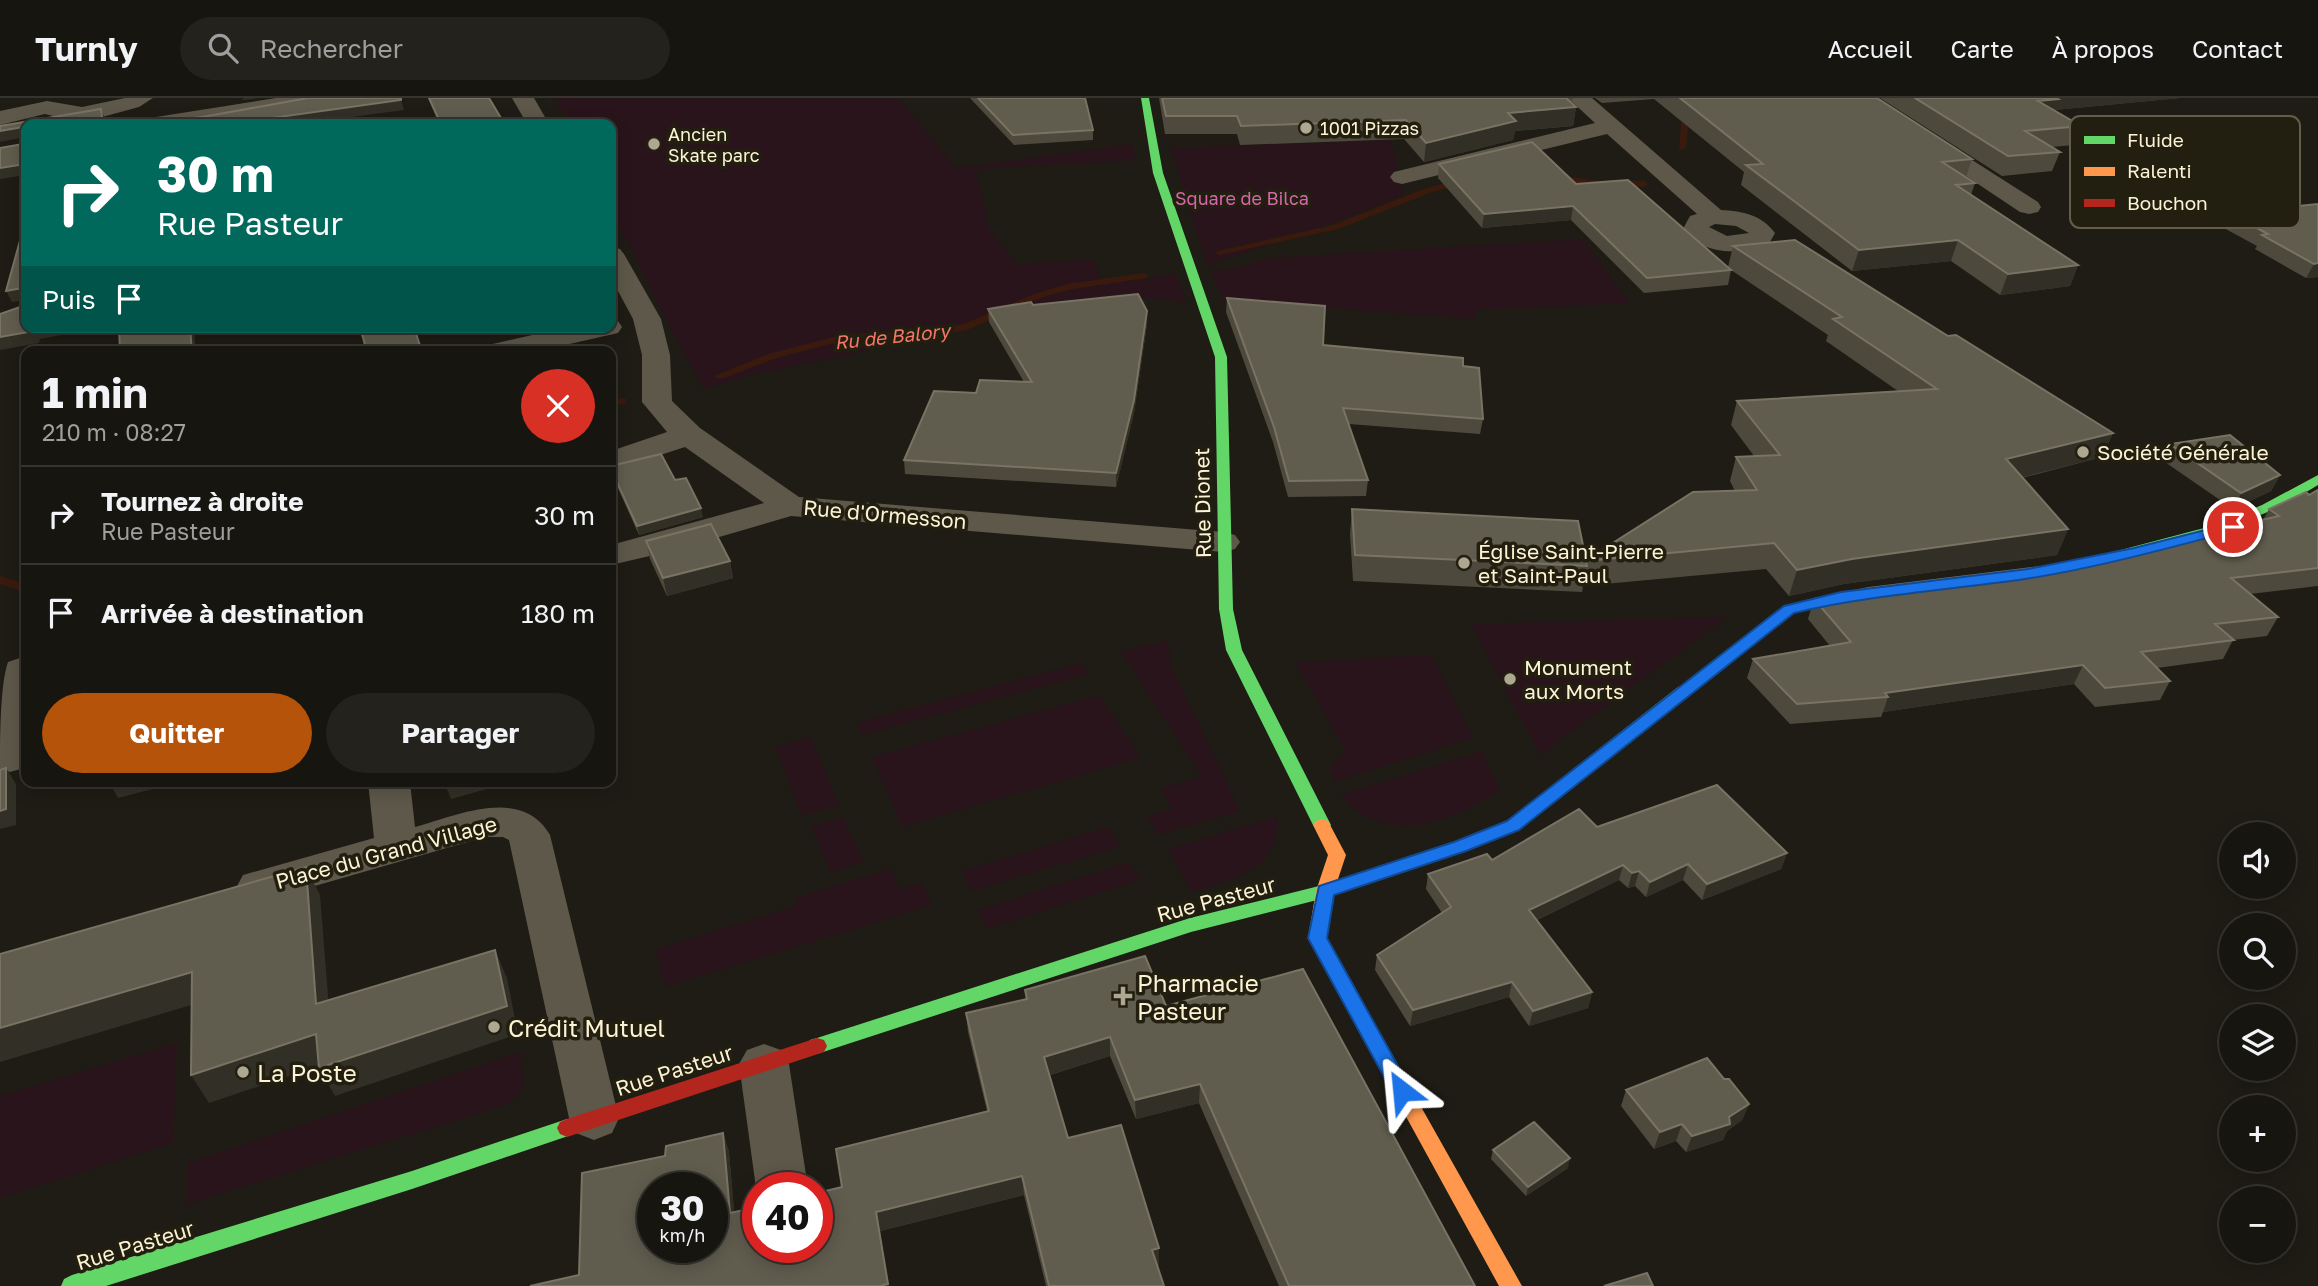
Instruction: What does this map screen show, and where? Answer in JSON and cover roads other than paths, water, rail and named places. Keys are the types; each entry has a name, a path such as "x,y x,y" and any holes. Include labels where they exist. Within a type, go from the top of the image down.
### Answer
{"street":[{"path":"0,118 48,102 54,110 83,112 119,107 142,98"},
{"path":"200,119 316,98"},
{"path":"523,98 535,119"},
{"name":"Rue Dionet","path":"1145,98 1158,173 1221,357 1223,542 1226,609 1234,650 1337,855 1325,891 1317,938 1511,1286"},
{"path":"1579,98 1715,217"},
{"path":"1860,98 2029,207"},
{"path":"1402,177 1612,126"},
{"name":"Rue d'Ormesson","path":"616,263 647,319 656,355 657,402 689,435 790,506 1223,542"},
{"path":"616,326 647,319"},
{"path":"522,346 582,333"},
{"path":"616,460 689,435"},
{"path":"2078,564 2233,527 2313,489"},
{"path":"616,554 790,506"},
{"name":"Rue Pasteur","path":"72,1286 412,1180 594,1118 1190,925 1325,891 1460,847 1513,825 1789,609 1841,597 1881,592"},
{"path":"12,757 21,670"},
{"path":"390,787 397,847"},
{"name":"Place du Grand Village","path":"225,895 485,822 504,820 523,826 529,835 594,1118"},
{"path":"764,1063 780,1172"}],"waterway":[{"name":"Ru de Balory","path":"1682,148 1686,112 1701,98"},
{"name":"Ru de Balory","path":"1554,177 1598,184 1644,184"},
{"name":"Ru de Balory","path":"1219,252 1336,227 1429,190 1453,184"},
{"name":"Ru de Balory","path":"720,376 772,356 846,337 927,334 967,327 1040,295 1071,286 1144,276"},
{"name":"Ru de Balory","path":"616,403 622,401"},
{"name":"Ru de Balory","path":"0,580 21,586"}],"place":[{"name":"1001 Pizzas","path":"1306,128"},
{"name":"Ancien Skate parc","path":"654,144"},
{"name":"Société Générale","path":"2083,452"},
{"name":"Église Saint-Pierre et Saint-Paul","path":"1464,563"},
{"name":"Monument aux Morts","path":"1510,679"},
{"name":"Pharmacie Pasteur","path":"1123,996"},
{"name":"Crédit Mutuel","path":"494,1027"},
{"name":"La Poste","path":"243,1072"}],"park label":[{"name":"Square de Bilca","path":"1242,198"}]}
